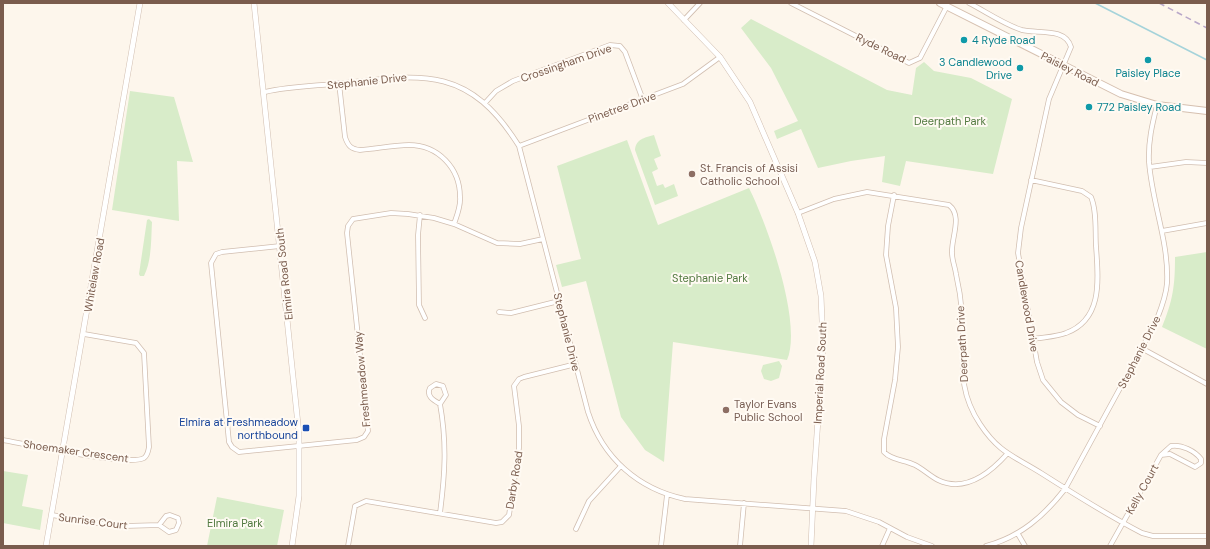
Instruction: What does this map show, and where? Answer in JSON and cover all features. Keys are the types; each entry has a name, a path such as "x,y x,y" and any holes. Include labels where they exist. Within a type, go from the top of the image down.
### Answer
{"main road":[{"name":"Paisley Road","path":"940,3 1121,94 1157,105 1207,112"}],"street":[{"name":"Whitelaw Road","path":"46,546 84,334 140,3"},
{"name":"Elmira Road South","path":"254,3 265,92 300,446 299,496 292,546"},
{"name":"Imperial Road South","path":"668,3 720,58 737,80 756,112 809,241 818,274 824,328 812,508 811,546"},
{"path":"684,20 700,3"},
{"name":"Ryde Road","path":"791,3 910,63 920,58 947,6"},
{"name":"Candlewood Drive","path":"969,3 1020,29 1053,32 1063,36 1070,42 1071,47 1064,66 1050,94 1031,180 1018,253 1040,373 1053,395 1070,409 1100,426"},
{"name":"Crossingham Drive","path":"485,103 496,91 513,81 610,45 620,46 625,52 643,100"},
{"name":"Pinetree Drive","path":"519,146 683,84 720,58"},
{"name":"Stephanie Drive","path":"265,92 413,76 447,82 466,90 485,103 497,114 519,146 594,428 604,447 620,467 640,482 668,495 685,499 832,509 863,516 918,542 932,546"},
{"path":"340,83 345,137 352,149 360,150 409,145 424,147 440,155 451,166 458,179 460,198 454,224"},
{"name":"Stephanie Drive","path":"986,546 1018,534 1048,510 1065,490 1142,348 1162,306 1167,284 1167,261 1150,167 1150,130 1157,105"},
{"path":"1150,167 1186,162 1207,163"},
{"path":"1031,180 1082,190 1091,197 1093,205 1098,284 1094,305 1085,320 1075,328 1062,334 1033,339"},
{"name":"Deerpath Drive","path":"798,214 834,199 867,192 894,195 949,205 956,213 952,255 962,314 961,364 965,392 980,424 989,436 1007,454 1036,470 1065,490 1142,533 1153,536 1207,536"},
{"path":"894,195 888,226 886,255 896,308 898,347 895,380 884,439 884,452 892,458 914,465 939,480 954,484 968,482 982,477 995,468 1007,454"},
{"name":"Freshmeadow Way","path":"280,246 222,252 216,254 211,263 230,442 235,450 242,452 357,440 364,437 368,431 347,233 350,222 357,217 391,213 420,215 454,224 497,243 520,244 543,239"},
{"path":"420,215 418,235 419,305 425,318"},
{"path":"1162,231 1207,224"},
{"path":"498,312 511,313 559,301"},
{"name":"Shoemaker Crescent","path":"3,440 116,459 137,460 144,458 150,447 144,353 141,347 136,343 84,334"},
{"path":"1142,348 1207,384"},
{"name":"Darby Road","path":"348,546 353,512 356,506 366,501 496,523 506,519 509,515 519,448 520,426 513,391 514,386 519,379 524,377 576,364"},
{"path":"440,404 430,398 429,394 430,388 436,384 443,386 446,390 446,395 440,404 445,433 446,463 440,513"},
{"name":"Kelly Court","path":"1110,546 1161,455 1171,446 1181,446 1198,455 1201,459 1201,463 1195,467 1170,454 1161,455"},
{"path":"576,529 589,501 620,467"},
{"path":"661,546 668,495"},
{"path":"740,546 744,504"},
{"name":"Sunrise Court","path":"52,516 125,526 159,525 169,532 176,530 179,524 178,518 170,515 166,516 159,525"},
{"path":"882,546 890,528"},
{"path":"1018,534 1025,546"}],"green space":[{"name":"Deerpath Park","path":"751,19 887,90 912,95 916,68 924,62 934,71 971,78 1012,99 993,174 906,161 900,186 882,182 885,156 818,168 801,129 777,139 774,131 798,121 771,68 741,28"},
{"path":"130,91 174,97 193,162 177,161 179,221 112,210"},
{"path":"654,135 661,156 654,159 658,169 652,172 657,186 663,184 665,188 674,184 678,196 655,205 635,150 639,141"},
{"name":"Stephanie Park","path":"627,140 658,225 749,188 765,225 781,274 787,299 790,323 791,343 787,360 673,342 664,462 645,450 621,417 586,281 562,287 556,265 581,259 557,166"},
{"path":"149,219 152,222 150,256 144,276 140,276 139,274 147,220"},
{"path":"1207,252 1207,349 1162,327 1173,293 1175,257"},
{"path":"779,361 782,366 779,378 771,381 764,379 761,371 763,365"},
{"path":"3,471 28,475 22,506 43,510 40,530 3,523"},
{"name":"Elmira Park","path":"217,497 284,510 277,546 207,546"}],"waterway":[{"path":"1095,3 1207,60"}],"railway":[{"path":"1159,3 1207,28"}],"place":[{"name":"4 Ryde Road","path":"964,40"},
{"name":"Paisley Place","path":"1148,60"},
{"name":"3 Candlewood Drive","path":"1020,68"},
{"name":"772 Paisley Road","path":"1089,107"},
{"name":"St. Francis of Assisi Catholic School","path":"692,174"},
{"name":"Taylor Evans Public School","path":"726,410"},
{"name":"Elmira at Freshmeadow northbound","path":"306,428"}]}
